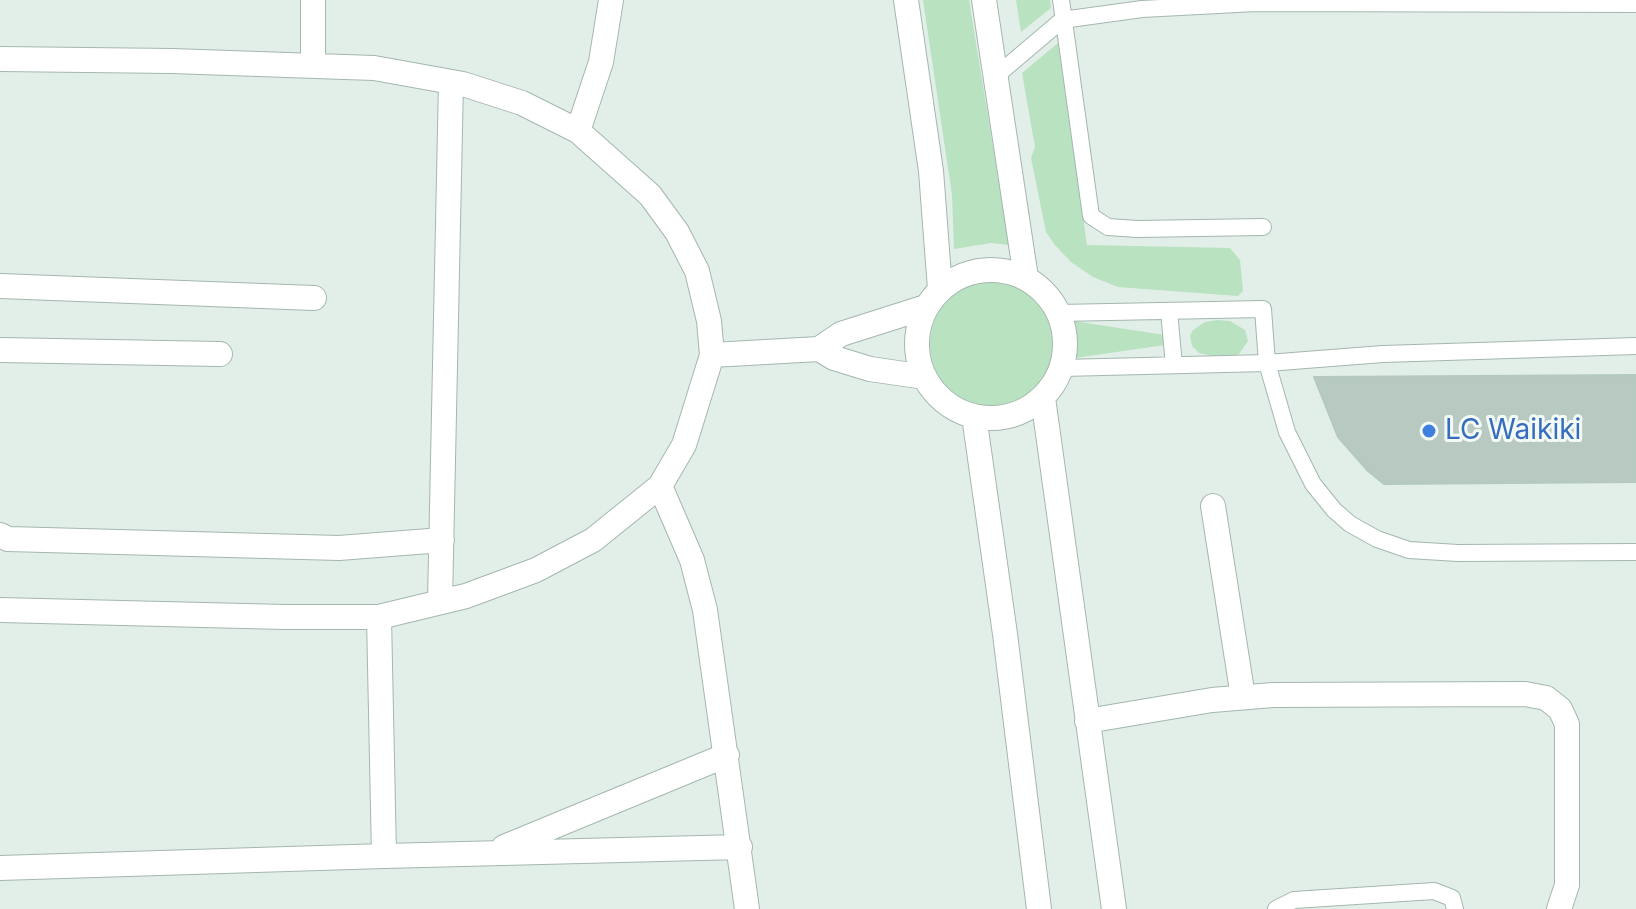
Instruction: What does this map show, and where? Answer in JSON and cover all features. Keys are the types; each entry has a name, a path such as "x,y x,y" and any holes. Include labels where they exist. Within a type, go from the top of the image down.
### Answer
{"street":[{"path":"313,0 313,65"},
{"path":"578,131 601,62 611,0"},
{"path":"712,355 819,349 841,334 933,298 967,273 997,269 1026,278 1045,293 1059,313 1066,340 1062,368 1054,384 1043,398 1022,412 998,418 974,416 945,402 925,377 917,354 918,330 933,298 931,171 906,0"},
{"path":"984,0 1026,278"},
{"path":"0,59 374,68 451,82 522,103 578,131 650,195 677,232 697,271 709,321 712,355 684,445 660,486 593,540 536,570 466,596 379,617 0,610"},
{"path":"440,602 451,82"},
{"path":"0,286 314,298"},
{"path":"819,349 834,358 870,369 925,377"},
{"path":"0,350 220,354"},
{"path":"1043,398 1114,909"},
{"path":"974,416 1039,909"},
{"path":"660,486 692,560 705,610 747,909"},
{"path":"1213,506 1243,697"},
{"path":"0,535 8,539 339,548 442,540"},
{"path":"379,617 384,856"},
{"path":"1087,721 1243,697 1535,694 1555,704 1567,724 1567,885 1559,909"},
{"path":"491,852 727,755"},
{"path":"0,868 740,847"}],"lane":[{"path":"1061,0 1091,216 1108,227 1137,229 1263,227"},
{"path":"996,76 1062,20 1142,9 1256,3 1636,4"},
{"path":"1059,313 1263,309 1267,363 1287,432 1313,484 1334,510 1350,524 1377,539 1409,550 1458,553 1636,552"},
{"path":"1169,312 1174,365"},
{"path":"1062,368 1267,363 1383,354 1636,346"},
{"path":"1276,909 1294,900 1434,891 1452,898 1455,909"}],"green space":[{"path":"923,0 969,0 1009,245 991,243 954,249 952,195"},
{"path":"1016,0 1050,0 1051,8 1021,32"},
{"path":"1058,43 1087,245 1230,248 1240,260 1243,291 1238,296 1118,287 1093,277 1071,262 1055,245 1046,232 1031,158 1035,147 1022,73"},
{"path":"993,281 1017,286 1037,300 1051,320 1056,344 1051,368 1037,388 1017,402 993,407 969,402 949,388 935,368 930,344 935,320 949,300 969,286"},
{"path":"1073,321 1165,335 1165,345 1075,358 1078,340"},
{"path":"1230,321 1245,330 1248,341 1239,354 1213,356 1199,353 1192,346 1190,336 1193,330 1205,322"}],"building":[{"path":"1636,375 1636,482 1384,484 1338,437 1314,377"}],"place":[{"name":"LC Waikiki","path":"1429,431"}]}
